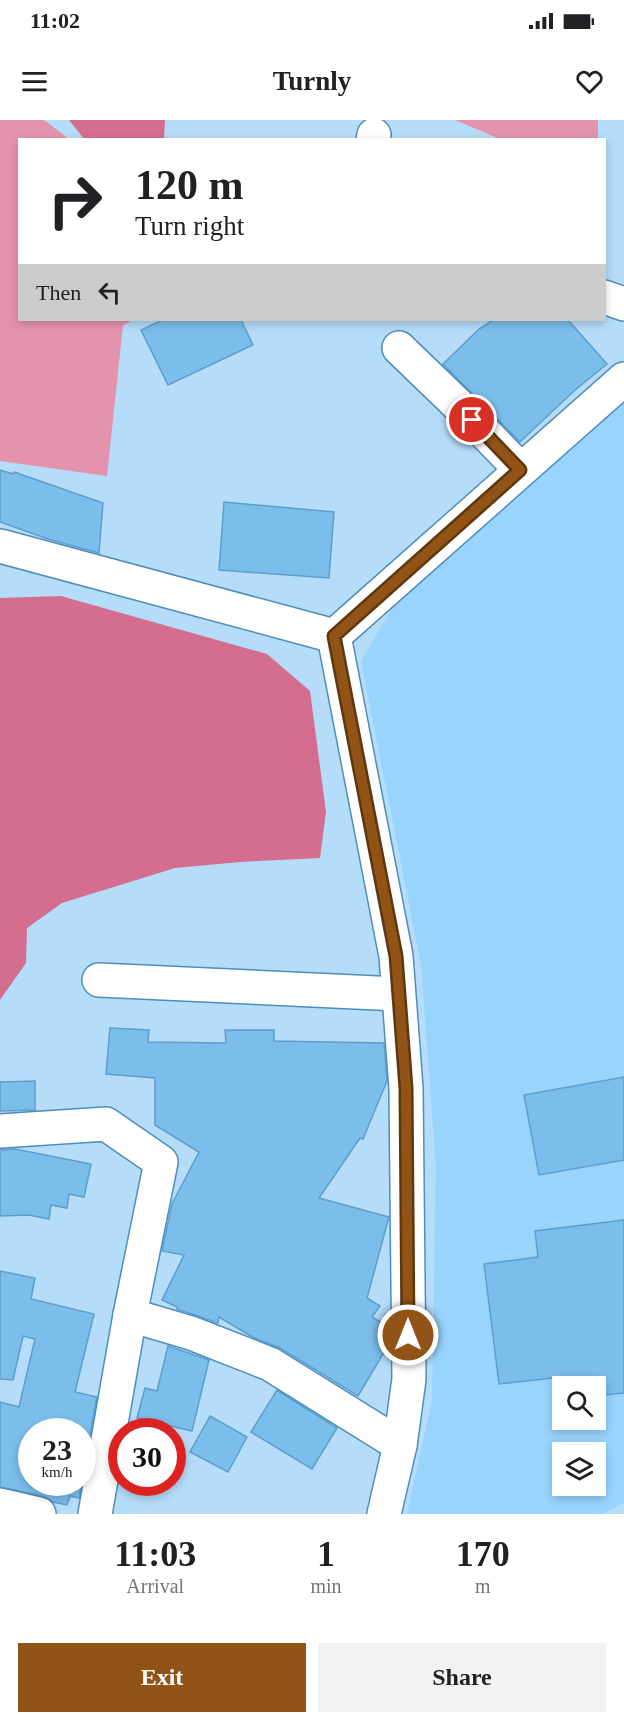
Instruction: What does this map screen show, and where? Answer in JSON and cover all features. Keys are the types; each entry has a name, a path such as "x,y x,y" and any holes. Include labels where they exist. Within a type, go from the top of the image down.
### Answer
{"street":[{"path":"606,298 624,304"},
{"path":"399,348 520,470"},
{"path":"334,636 624,379"},
{"path":"0,546 334,636"},
{"path":"334,636 396,956 406,1088 409,1379 400,1445 384,1514"},
{"path":"99,980 398,994"},
{"path":"0,1131 106,1124 161,1162 130,1315 95,1514"},
{"path":"130,1315 191,1333 270,1364 400,1445"},
{"path":"0,1505 39,1514"}],"shaded area":[{"path":"0,120 44,120 68,138 18,138 18,321 132,321 123,325 107,476 0,461"},
{"path":"69,120 165,120 164,138 83,138"},
{"path":"455,120 598,120 598,138 498,138"},
{"path":"624,391 624,1503 603,1514 407,1514 432,1400 436,1166 421,964 361,661 404,588"},
{"path":"61,596 267,654 310,691 326,812 320,858 175,868 62,903 27,928 26,963 0,1000 0,598"}],"building":[{"path":"160,321 241,321 253,345 168,385 141,330"},
{"path":"491,321 569,321 607,364 574,391 520,442 443,364 479,329"},
{"path":"0,470 13,474 14,472 103,503 99,553 48,539 0,522"},
{"path":"224,502 334,512 329,578 219,570"},
{"path":"110,1028 149,1030 148,1042 226,1043 225,1030 274,1030 274,1041 384,1043 387,1081 363,1139 360,1138 319,1198 389,1217 367,1298 380,1306 372,1317 387,1326 386,1349 358,1396 280,1348 254,1338 219,1317 218,1323 177,1309 162,1300 184,1255 162,1251 172,1204 199,1152 155,1125 155,1078 106,1074"},
{"path":"624,1077 624,1160 539,1175 524,1095"},
{"path":"35,1081 35,1110 0,1111 0,1082"},
{"path":"15,1149 91,1164 84,1197 69,1194 67,1208 51,1205 49,1219 29,1215 0,1216 0,1150"},
{"path":"624,1220 624,1393 606,1395 606,1376 552,1376 552,1378 499,1384 484,1264 538,1257 535,1231"},
{"path":"0,1271 35,1278 31,1299 94,1314 75,1392 97,1397 93,1418 18,1418 18,1491 0,1487 0,1402 19,1407 35,1339 23,1336 13,1380 0,1379"},
{"path":"168,1346 209,1360 192,1431 186,1430 186,1418 137,1418 145,1388 157,1391"},
{"path":"277,1390 337,1428 312,1469 251,1432"},
{"path":"210,1416 247,1437 228,1472 190,1452"},
{"path":"43,1496 70,1496 67,1505 53,1502"}],"route":[{"path":"408,1335 406,1088 396,956 334,636 520,470 472,420"}]}
